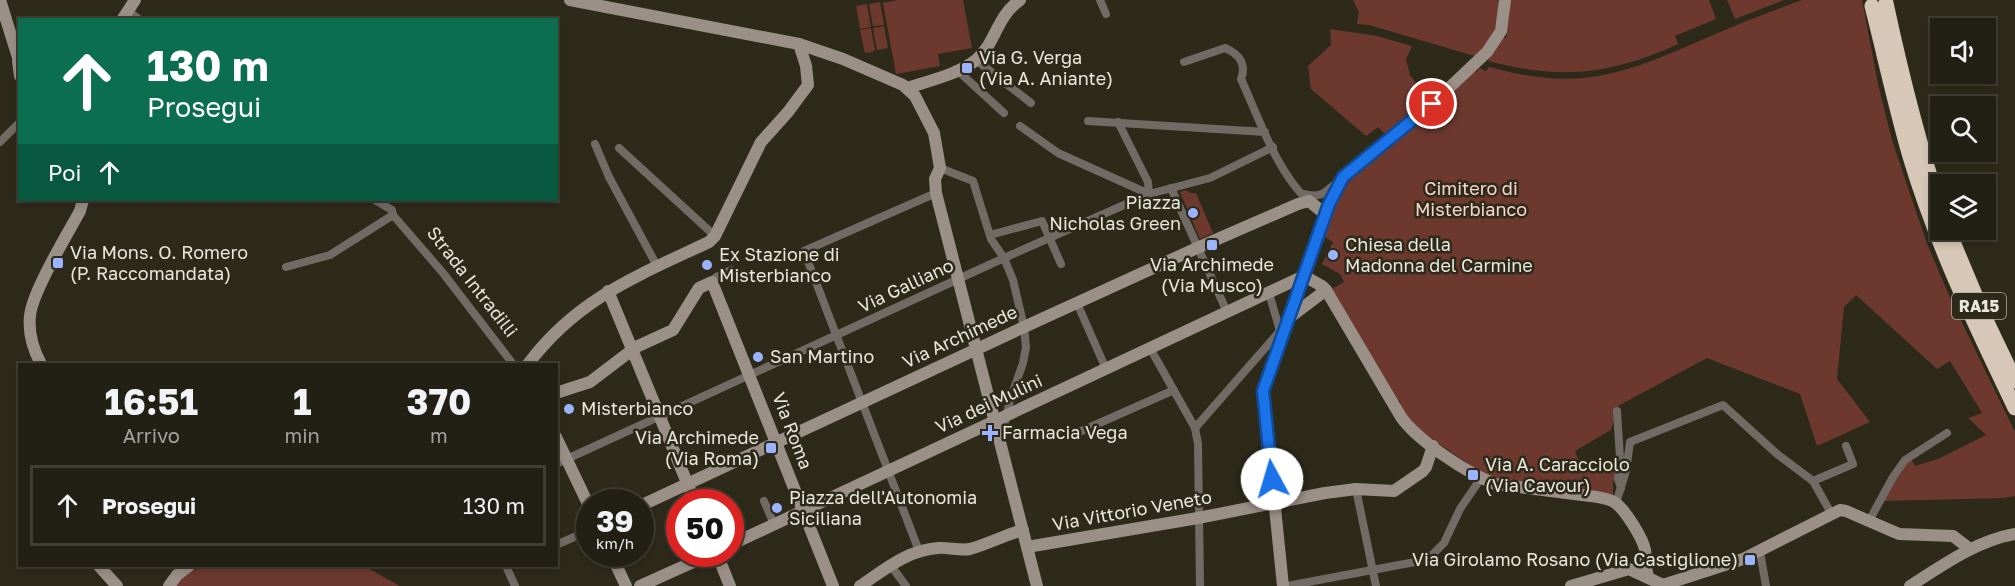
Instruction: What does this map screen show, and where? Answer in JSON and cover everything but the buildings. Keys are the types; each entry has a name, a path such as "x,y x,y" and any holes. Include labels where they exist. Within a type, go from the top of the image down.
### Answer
{"highway":[{"name":"RA15","path":"1930,178 1879,4 1911,161 1930,216"},
{"name":"RA15","path":"1939,240 1973,322 2015,408"},
{"name":"RA15","path":"1952,240 1984,316 2015,381"}],"street":[{"path":"0,0 18,59"},
{"path":"570,0 799,44 865,67 911,92 934,133 940,168 935,179 936,193 976,350 1001,419 1000,442 1037,586"},
{"path":"911,92 976,60 1007,11 1020,0"},
{"path":"1100,0 1106,14"},
{"path":"1303,200 1328,190 1432,104 1487,52 1501,31 1505,0"},
{"path":"529,363 552,335 570,318 608,291 710,242 761,142 794,105 807,85 806,66 799,44"},
{"path":"1184,62 1225,48 1237,53 1243,65 1240,79 1285,172 1303,200 1327,209"},
{"path":"976,60 1031,103"},
{"path":"957,70 1004,113"},
{"path":"1088,120 1265,132"},
{"path":"1020,126 1058,153 1149,194 1148,182 1118,122"},
{"path":"0,142 18,124"},
{"path":"595,144 609,177 657,266"},
{"name":"Via Galliano","path":"562,461 1004,258 1149,194 1210,178 1273,147"},
{"path":"619,148 715,236"},
{"path":"940,168 973,181 990,235 1004,258 1013,280 1024,327 1026,348 1010,400 1001,419"},
{"path":"1343,177 1327,209 1263,391 1285,586 1415,562 1437,551 1444,543 1460,509 1481,478"},
{"path":"1171,188 1227,312"},
{"path":"919,551 804,251 936,193"},
{"name":"Via Archimede","path":"654,499 1303,200"},
{"path":"41,363 32,344 30,313 38,291 80,212 82,201"},
{"name":"Strada Intradilli","path":"377,201 392,210 393,215 443,273 512,363"},
{"path":"286,267 330,255 393,215"},
{"path":"990,235 1042,221 1061,264"},
{"path":"558,392 590,381 632,350 673,330 699,288 714,285 716,277 731,270"},
{"path":"1305,273 1327,292 1401,417 1413,432 1481,478 1495,484 1590,496 1616,503 1635,528 1645,548 1645,571 1649,578"},
{"name":"Via dei Mulini","path":"744,538 1001,419 1305,273"},
{"name":"Via Roma","path":"714,285 833,586"},
{"path":"608,291 689,489"},
{"path":"1195,428 1284,326 1327,292"},
{"path":"1265,294 1284,326"},
{"path":"1077,303 1106,369"},
{"path":"1150,348 1195,428 1200,586"},
{"path":"1077,433 1174,390"},
{"path":"1616,503 1626,471 1630,442 1723,405 1777,454 1813,481 1831,513"},
{"path":"1617,411 1620,458 1618,479 1621,488"},
{"path":"1869,521 1905,460 1947,433"},
{"path":"558,445 562,461 579,489"},
{"name":"Via Vittorio Veneto","path":"1027,547 1198,519 1356,489 1394,491 1426,467 1433,446"},
{"path":"1813,481 1853,464 1846,446"},
{"path":"1356,489 1376,586"},
{"path":"764,501 774,524"},
{"path":"1571,586 1629,569 1662,586 1760,552 1831,513 1846,511 1899,534 1953,536 1970,549"},
{"path":"860,586 919,551 939,548 969,549 1003,535 1023,530"},
{"path":"1910,586 1970,549 1995,537 2015,534"},
{"path":"558,544 576,536"},
{"path":"1760,552 1766,586"},
{"path":"891,566 906,586"},
{"path":"100,567 117,586"},
{"path":"170,586 188,567"},
{"path":"509,567 515,586"},
{"path":"617,567 626,586"},
{"path":"640,586 682,567"},
{"path":"722,567 730,586"}],"green space":[{"path":"898,0 963,0 972,48 938,54 940,66 896,74 883,3"},
{"path":"1353,0 1497,0 1500,3 1497,26 1478,57 1369,25 1357,24 1359,12"},
{"path":"1510,0 1709,0 1716,19 1675,36 1678,44 1630,62 1585,71 1539,71 1488,61 1491,53 1503,38 1506,38 1505,30"},
{"path":"1727,0 1784,0 1735,19"},
{"name":"Cimitero di Misterbianco","path":"1802,0 1862,0 1878,84 1892,140 1928,246 1951,300 2015,432 2015,496 1883,501 1896,477 1911,459 1915,466 1938,459 1986,435 1968,418 1982,413 1950,361 1937,369 1856,295 1844,307 1837,379 1870,422 1817,446 1800,394 1707,358 1618,406 1611,430 1575,451 1583,471 1618,457 1613,497 1569,489 1552,481 1494,479 1416,428 1399,406 1401,402 1394,398 1330,290 1344,282 1340,274 1322,264 1333,242 1322,235 1344,183 1443,101 1447,103 1452,98 1451,94 1479,68 1486,71 1489,67 1524,75 1559,79 1602,75 1638,66"},
{"path":"880,2 884,25 873,26 869,4"},
{"path":"867,4 871,27 860,29 856,6"},
{"path":"884,26 888,48 877,50 873,28"},
{"path":"871,28 875,51 865,53 860,30"},
{"path":"1330,29 1377,36 1412,46 1406,59 1410,75 1429,100 1386,135 1378,127 1366,136 1311,89 1308,66 1331,45"},
{"path":"1186,190 1196,193 1213,233 1200,239 1180,192"},
{"path":"199,567 366,567 400,586 176,586 182,578"}],"place":[{"name":"Via G. Verga (Via A. Aniante)","path":"967,68"},
{"name":"Piazza Nicholas Green","path":"1193,213"},
{"name":"Via Archimede (Via Musco)","path":"1212,245"},
{"name":"Chiesa della Madonna del Carmine","path":"1333,255"},
{"name":"Via Mons. O. Romero (P. Raccomandata)","path":"58,263"},
{"name":"Ex Stazione di Misterbianco","path":"707,265"},
{"name":"San Martino","path":"758,357"},
{"name":"Misterbianco","path":"569,409"},
{"name":"Farmacia Vega","path":"990,433"},
{"name":"Via Archimede (Via Roma)","path":"771,448"},
{"name":"Via A. Caracciolo (Via Cavour)","path":"1473,475"},
{"name":"Piazza dell'Autonomia Siciliana","path":"777,508"},
{"name":"Via Girolamo Rosano (Via Castiglione)","path":"1750,560"}],"route":[{"path":"1272,479 1263,391 1334,192 1343,177 1432,104"}]}
